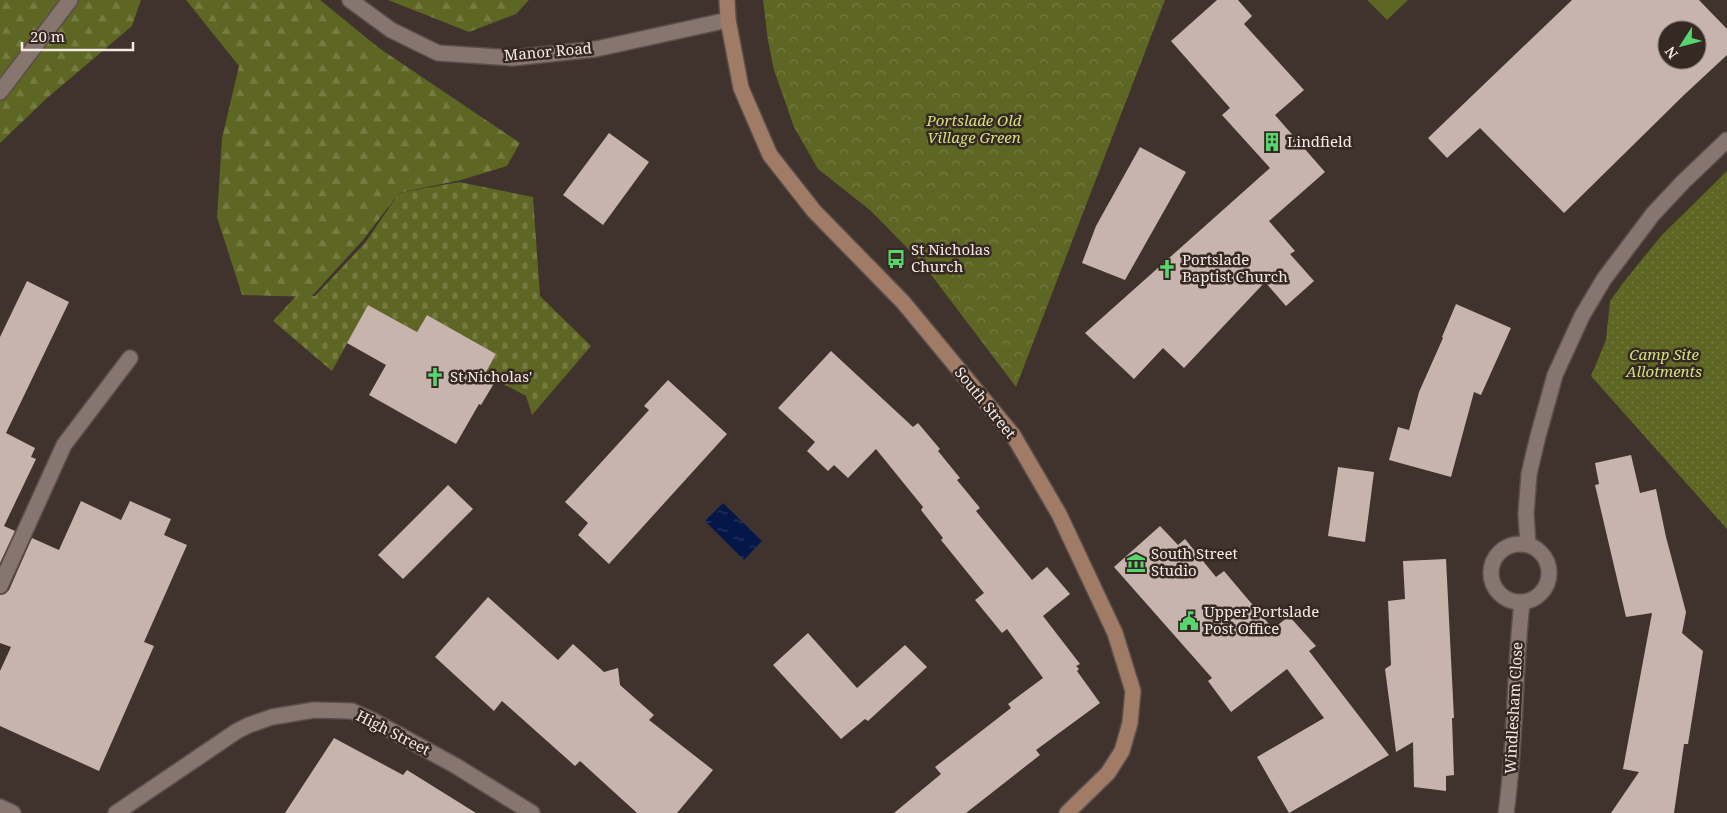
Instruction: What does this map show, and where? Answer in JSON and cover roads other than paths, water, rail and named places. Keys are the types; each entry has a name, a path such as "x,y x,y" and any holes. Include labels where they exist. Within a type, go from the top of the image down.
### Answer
{"street":[{"path":"0,92 70,0"},
{"name":"Manor Road","path":"350,0 391,30 438,53 513,58 596,49 728,20"},
{"name":"South Street","path":"727,0 728,20 741,88 770,155 814,211 903,302 1013,436 1059,514 1116,633 1133,691 1130,723 1122,751 1108,773 1066,813"},
{"path":"1528,544 1526,514 1529,474 1535,446 1555,375 1582,316 1604,278 1652,214 1727,140"},
{"path":"0,586 64,445 130,358"},
{"path":"1528,544 1543,554 1550,572 1545,590 1531,601 1522,603 1504,598 1497,592 1492,584 1490,575 1491,565 1495,557 1510,545 1528,544"},
{"name":"Windlesham Close","path":"1506,813 1512,756 1518,633 1522,603"},
{"name":"High Street","path":"116,813 249,724 272,717 314,710 352,711 372,720 456,766 532,813"},
{"path":"0,807 13,813"}],"water":[{"path":"723,503 762,541 744,560 705,521"}],"place":[{"name":"Lindfield","path":"1272,142"},
{"name":"St Nicholas Church","path":"896,259"},
{"name":"Portslade Baptist Church","path":"1167,269"},
{"name":"St Nicholas'","path":"435,377"},
{"name":"South Street Studio","path":"1136,563"},
{"name":"Upper Portslade Post Office","path":"1189,621"}],"park label":[{"name":"Portslade Old Village Green","path":"974,130"},
{"name":"Camp Site Allotments","path":"1664,364"}]}
